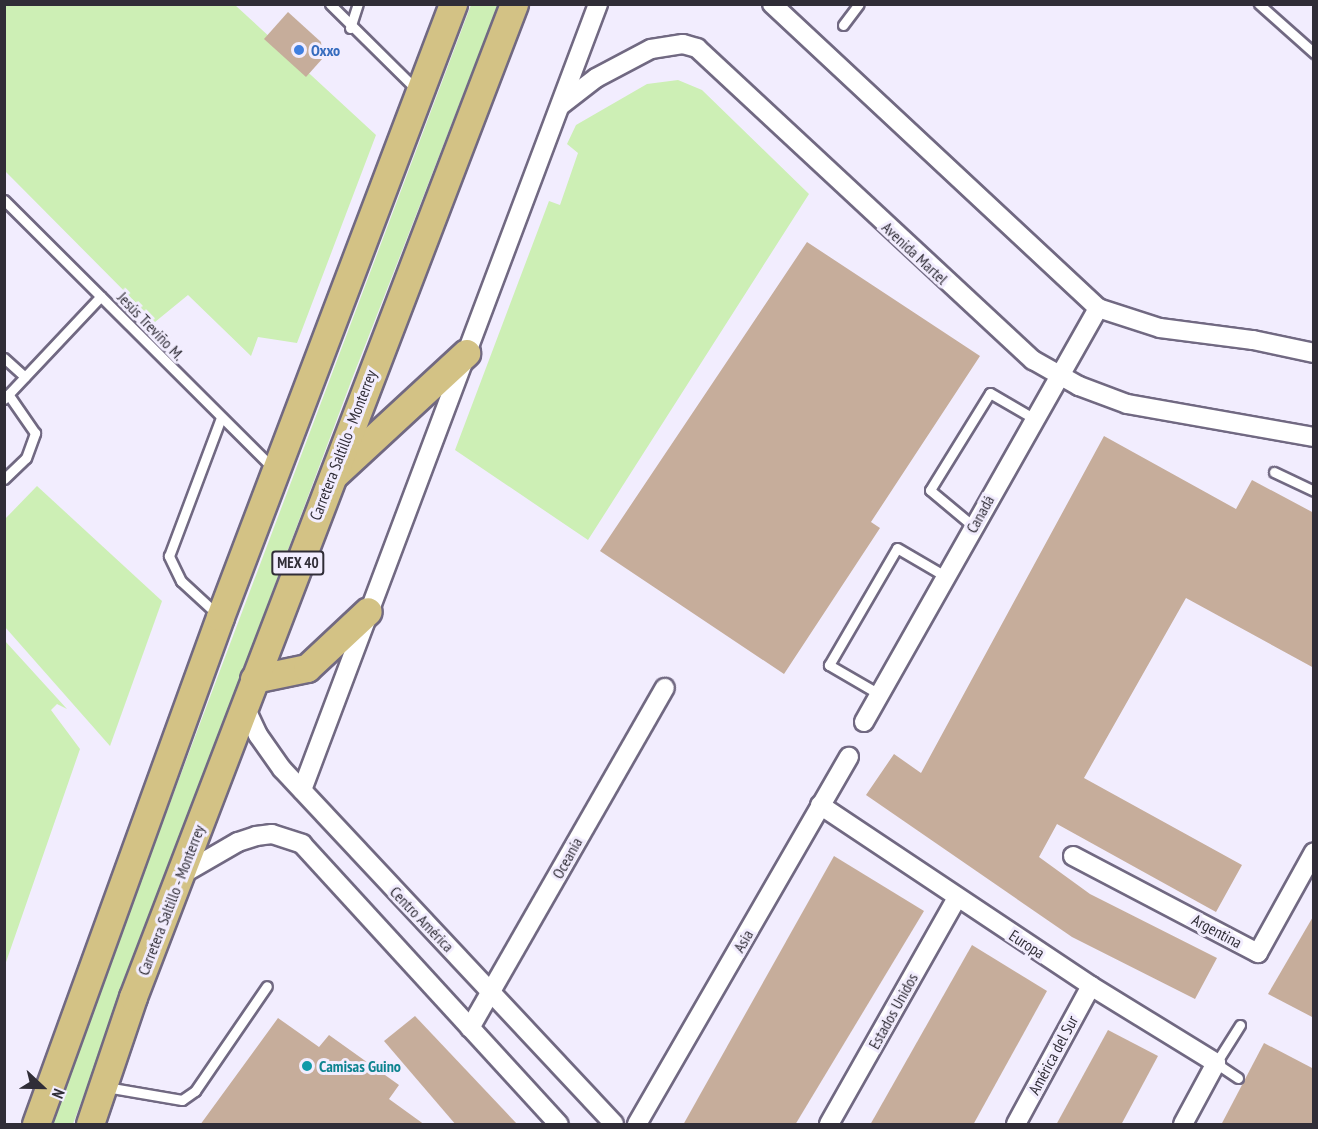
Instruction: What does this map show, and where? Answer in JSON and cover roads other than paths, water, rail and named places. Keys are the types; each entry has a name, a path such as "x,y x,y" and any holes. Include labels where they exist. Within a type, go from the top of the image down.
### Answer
{"main road":[{"name":"MEX 40","path":"36,1125 220,617 453,4"},
{"name":"Carretera Saltillo - Monterrey","path":"90,1125 329,480 514,4"},
{"path":"329,480 466,353"},
{"path":"254,679 307,669 368,611"}],"street":[{"path":"302,790 598,4"},
{"path":"772,4 1098,308 1160,328 1253,340 1314,353"},
{"name":"Avenida Martel","path":"561,105 596,78 651,49 683,45 697,48 1007,340 1057,375 1127,404 1314,437"},
{"name":"Canadá","path":"864,722 1057,375 1098,308"},
{"name":"Oceanía","path":"470,1028 493,993 665,688"},
{"name":"Centro América","path":"244,705 270,752 302,790 614,1125"},
{"name":"Asia","path":"637,1125 849,757"},
{"name":"Europa","path":"820,805 1091,986 1216,1063"},
{"path":"182,875 238,842 256,836 272,834 302,844 559,1125"},
{"name":"Argentina","path":"1073,856 1258,953 1314,852"},
{"name":"Estados Unidos","path":"829,1125 957,898"},
{"name":"América del Sur","path":"1016,1125 1091,986"},
{"path":"1183,1125 1216,1063"}],"lane":[{"path":"330,4 350,28 419,92"},
{"path":"350,28 358,4"},
{"path":"843,25 859,4"},
{"path":"1259,4 1314,53"},
{"name":"Jesús Treviño M.","path":"4,200 277,472"},
{"path":"4,479 26,458 35,434 6,397 101,296"},
{"path":"4,358 25,377"},
{"path":"973,526 930,490 990,393 1033,418"},
{"path":"220,617 181,580 169,556 221,418"},
{"path":"1274,472 1314,491"},
{"path":"879,694 829,665 897,548 945,576"},
{"path":"103,1087 182,1100 195,1091 267,986"},
{"path":"1216,1063 1240,1025"},
{"name":"Europa","path":"1216,1063 1238,1078"}],"place":[{"name":"Oxxo","path":"299,50"},
{"name":"Camisas Guino","path":"307,1066"}]}
